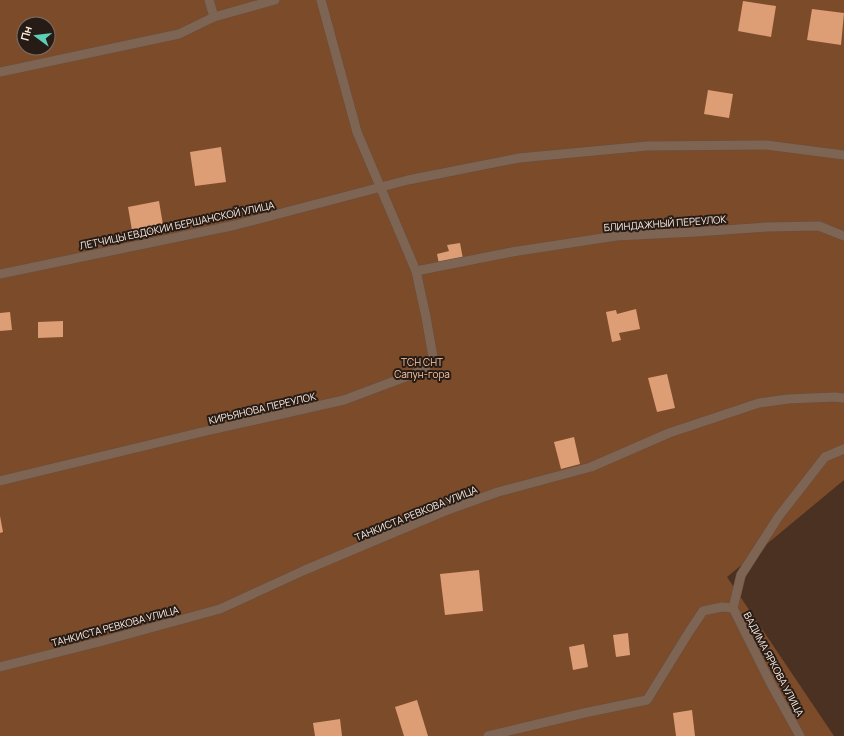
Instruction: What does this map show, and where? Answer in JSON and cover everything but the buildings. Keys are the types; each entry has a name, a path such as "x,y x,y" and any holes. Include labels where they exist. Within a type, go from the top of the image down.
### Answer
{"lane":[{"path":"209,0 214,17"},
{"path":"0,72 179,34 214,17 275,0"},
{"name":"КИРЬЯНОВА ПЕРЕУЛОК","path":"0,481 202,432 344,400 424,370 433,357 416,270 357,132 321,0"},
{"name":"ЛЕТЧИЦЫ ЕВДОКИИ БЕРШАНСКОЙ УЛИЦА","path":"0,274 236,225 408,180 519,158 646,146 766,145 844,155"},
{"name":"БЛИНДАЖНЫЙ ПЕРЕУЛОК","path":"416,270 512,252 616,236 767,227 819,226 844,236"},
{"name":"ТАНКИСТА РЕВКОВА УЛИЦА","path":"0,667 220,609 305,570 445,511 498,492 591,466 669,433 759,403 788,399 844,398"},
{"name":"ВАДИМА ЯРКОВА УЛИЦА","path":"800,736 771,684 733,608 741,575 779,516 825,457 844,449"},
{"path":"488,736 584,713 647,700 703,611 722,607 733,608"}],"green space":[{"name":"ТСН СНТ Сапун-гора","path":"0,0 844,0 844,480 727,577 834,736 0,736"}]}
